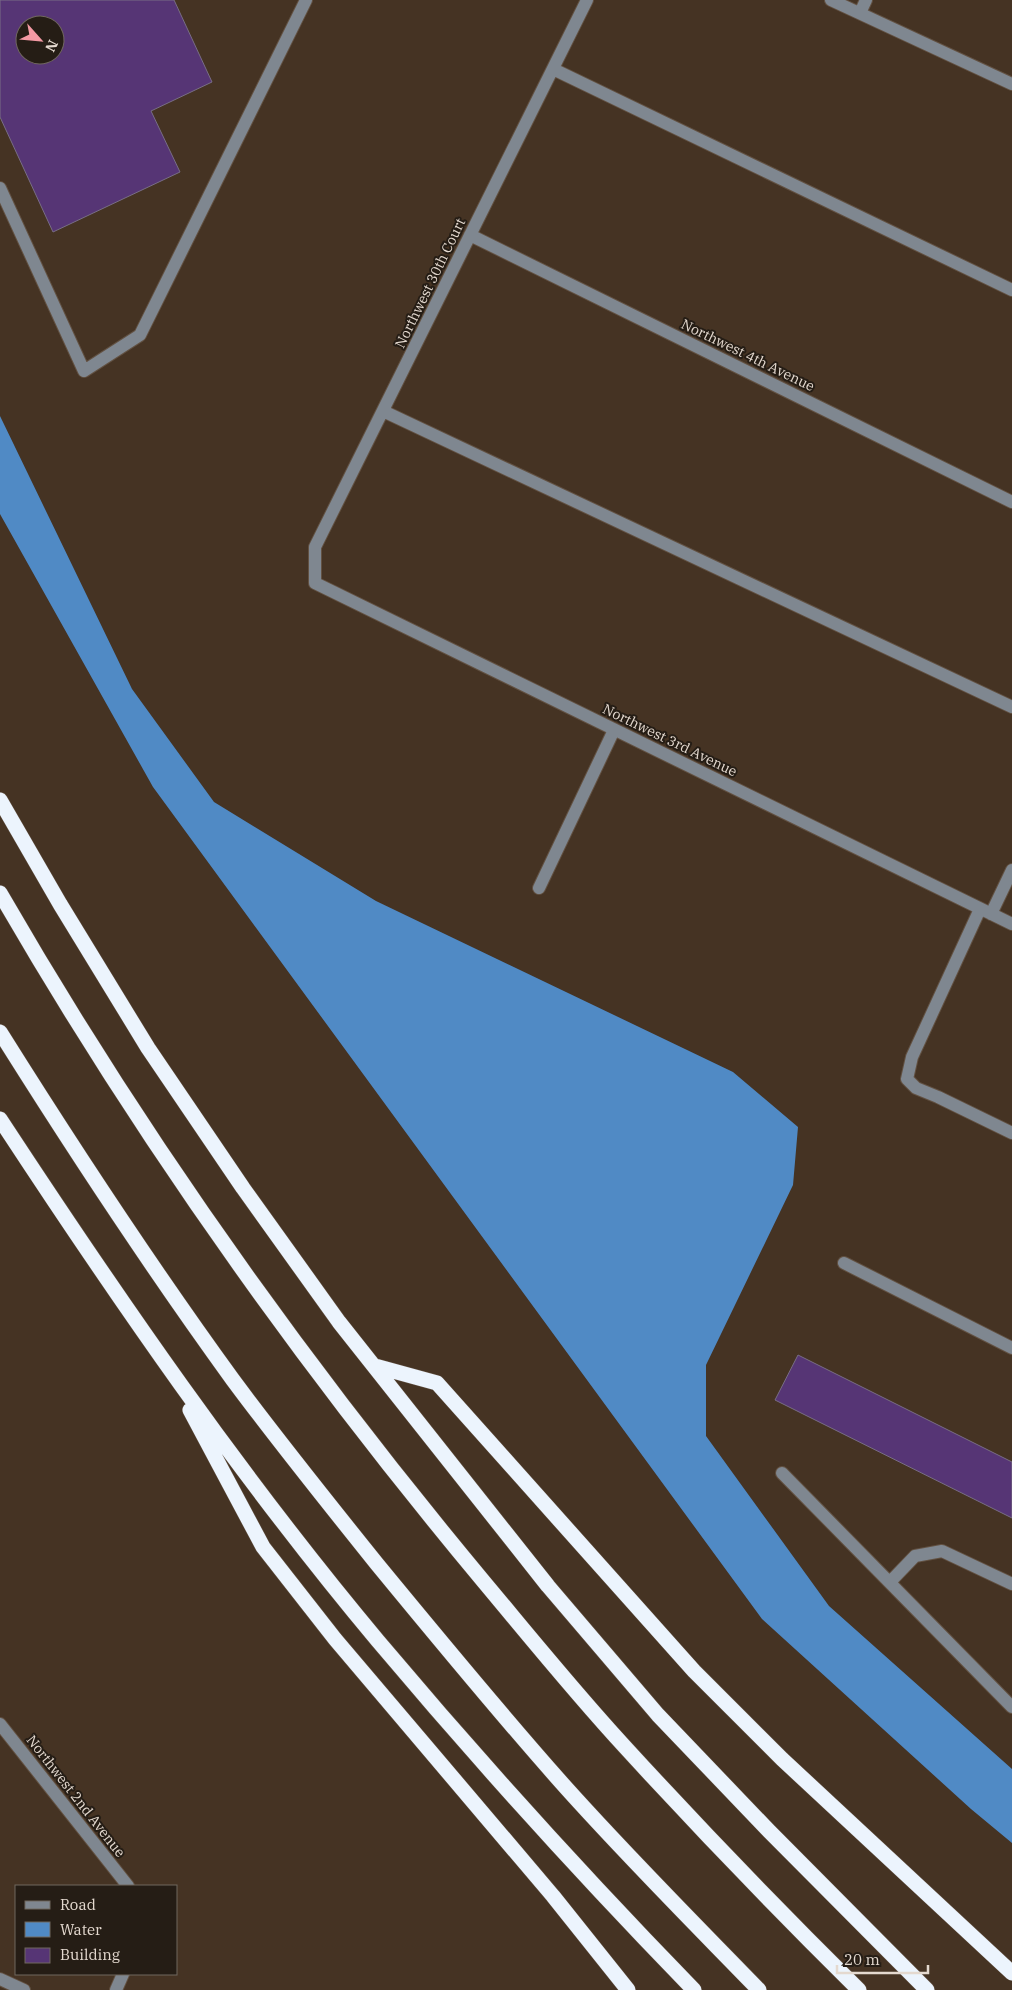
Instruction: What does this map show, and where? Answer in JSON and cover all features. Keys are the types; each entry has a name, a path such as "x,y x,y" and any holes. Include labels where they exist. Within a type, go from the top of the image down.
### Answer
{"highway":[{"path":"0,800 60,904 148,1048 243,1188 339,1322 548,1586 658,1715 802,1865 927,1990"},
{"path":"0,893 109,1073 204,1215 302,1352 406,1488 512,1616 624,1746 740,1869 859,1990"},
{"path":"0,1032 86,1165 228,1372 340,1518 446,1648 560,1781 674,1904 759,1990"},
{"path":"0,1119 167,1366 269,1502 383,1646 488,1769 596,1888 694,1990"},
{"path":"167,1366 263,1547 335,1639 546,1888 628,1990"},
{"path":"375,1366 437,1383 694,1671 782,1759 1012,1973"}],"street":[{"path":"0,188 84,371 140,335 306,0"},
{"name":"Northwest 30th Court","path":"315,583 315,547 587,0"},
{"path":"831,0 1012,84"},
{"path":"860,13 866,0"},
{"path":"552,69 1012,290"},
{"name":"Northwest 4th Avenue","path":"470,235 1012,502"},
{"path":"383,411 1012,707"},
{"name":"Northwest 3rd Avenue","path":"315,583 1012,924"},
{"path":"539,888 614,730"},
{"path":"1012,870 986,911 912,1057 907,1079 916,1088 1012,1133"},
{"path":"844,1264 1012,1348"},
{"path":"782,1473 1012,1706"},
{"path":"890,1582 915,1556 942,1551 1012,1584"},
{"name":"Northwest 2nd Avenue","path":"0,1724 127,1885"},
{"path":"116,1990 123,1975"},
{"path":"0,1978 24,1990"}],"water":[{"path":"0,416 132,689 214,802 376,901 733,1072 798,1127 793,1185 706,1365 706,1436 829,1606 1012,1769 1012,1843 971,1809 762,1619 153,787 0,514"}],"building":[{"path":"0,0 174,0 212,82 151,111 180,172 53,232 0,117"},
{"path":"798,1355 1012,1462 1012,1518 775,1400"}]}
